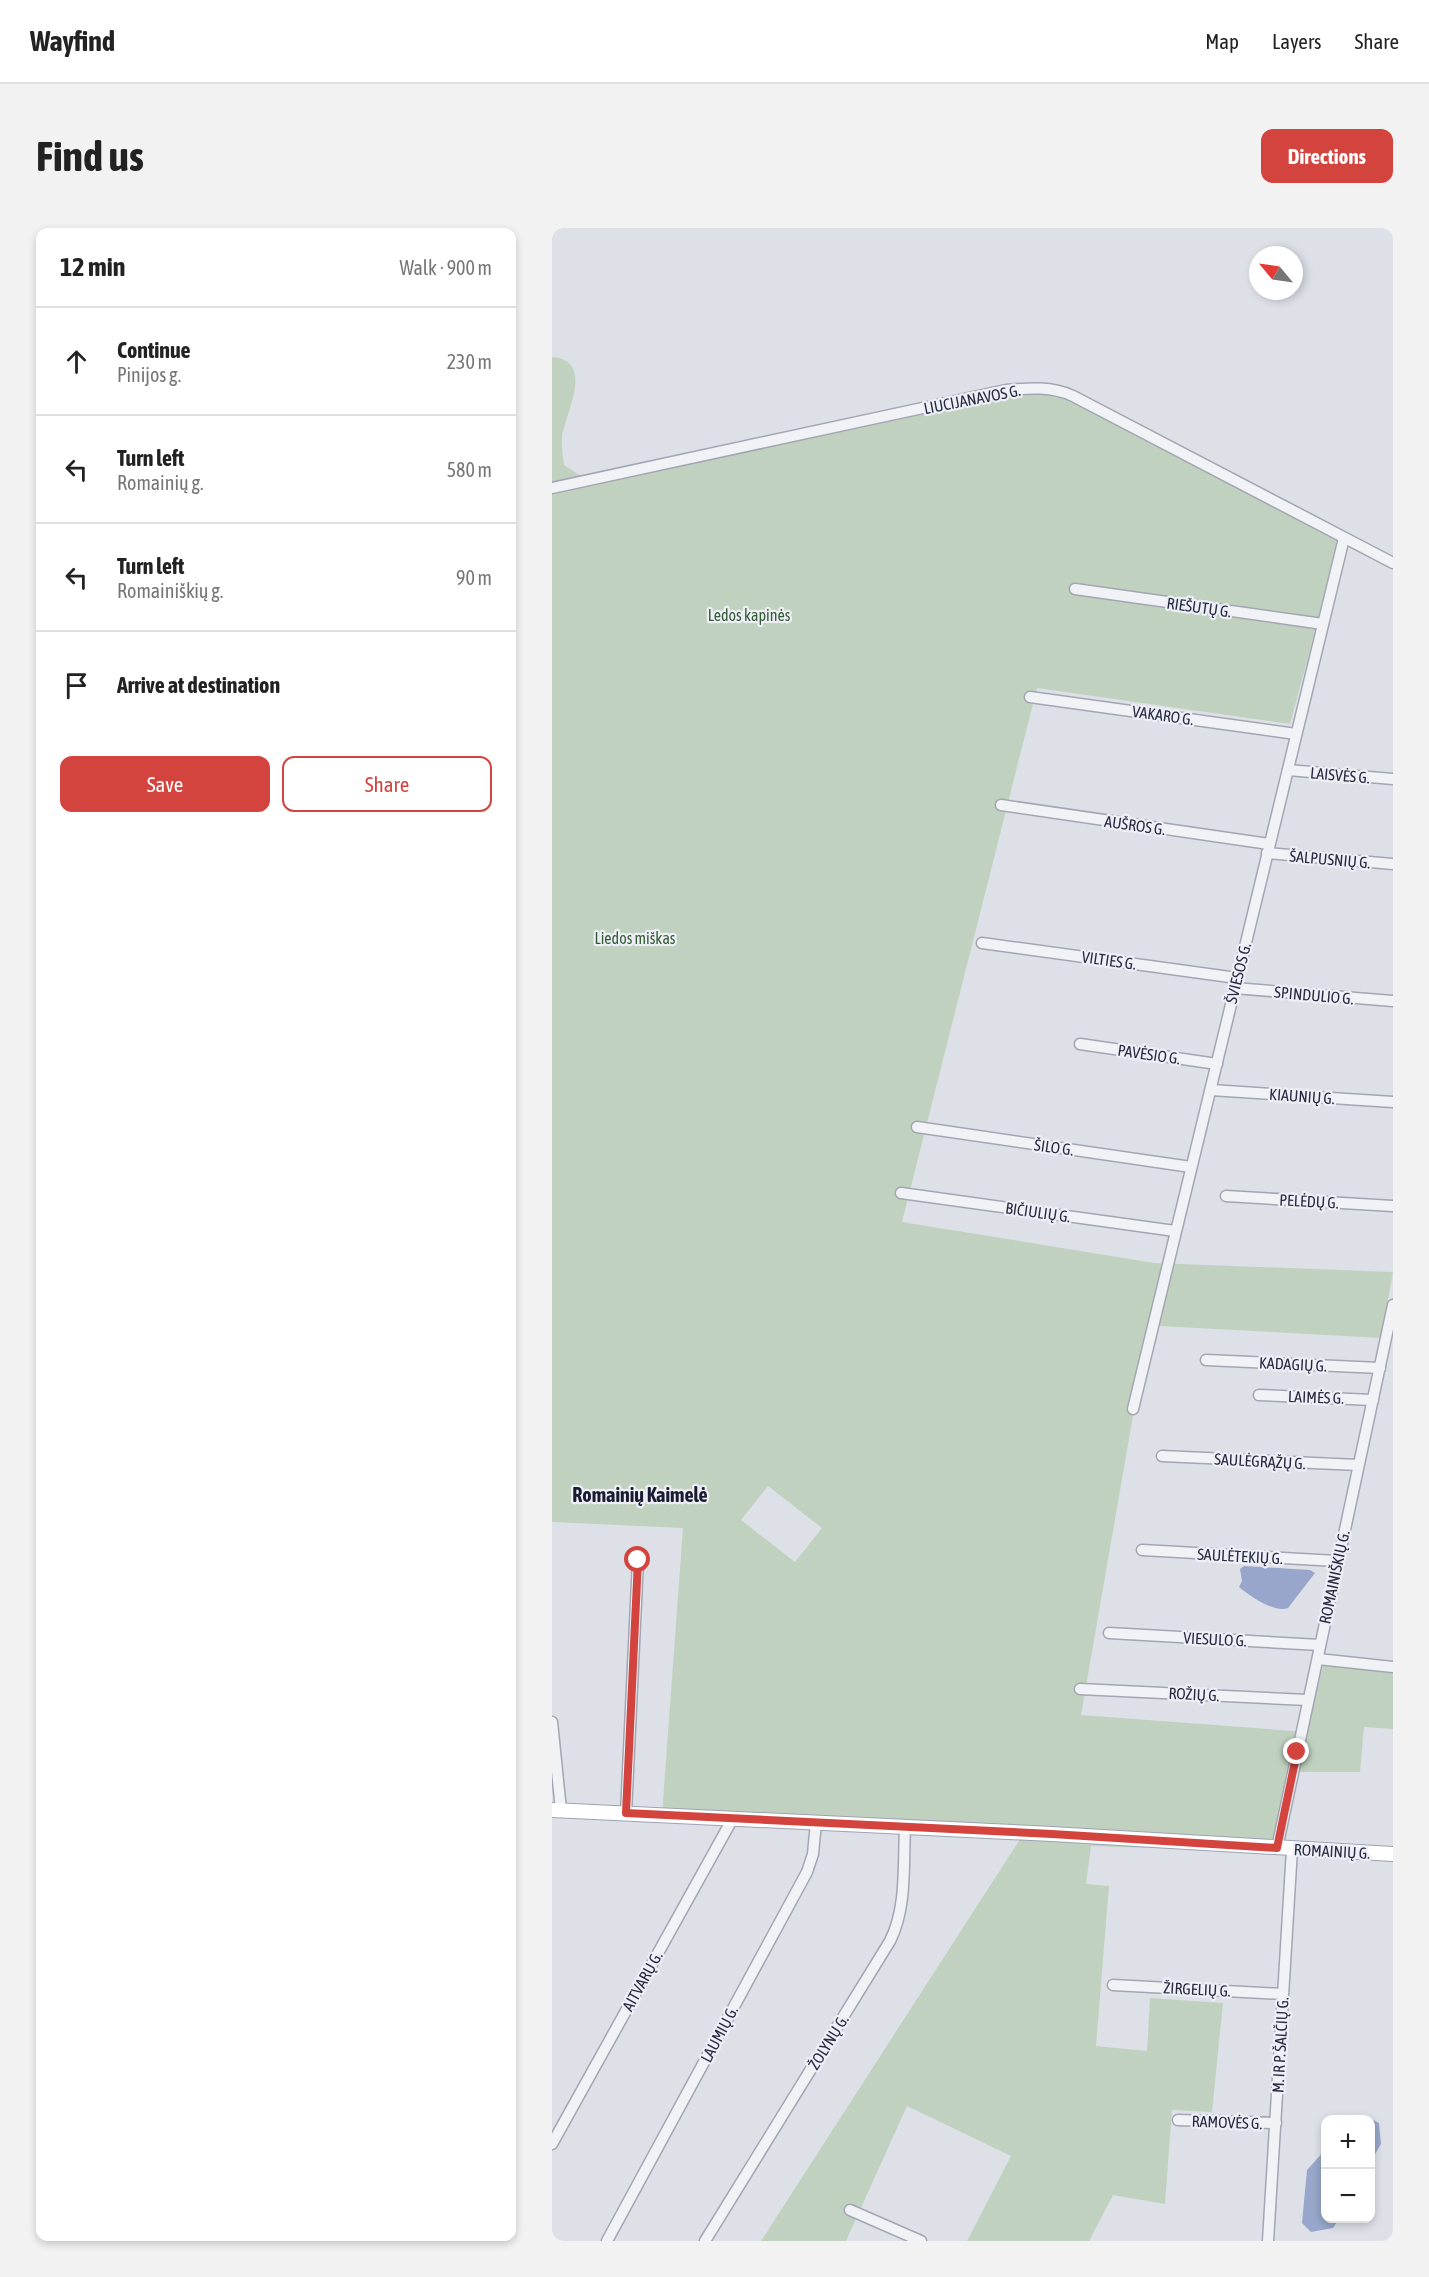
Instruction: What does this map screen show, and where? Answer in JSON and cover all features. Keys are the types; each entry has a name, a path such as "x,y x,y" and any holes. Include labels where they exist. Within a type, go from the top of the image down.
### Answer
{"main road":[{"name":"ROMAINIŲ G.","path":"557,1810 1393,1854"}],"street":[{"name":"LIUCIJANAVOS G.","path":"552,488 1006,390 1032,388 1064,392 1393,563"},
{"name":"ŠVIESOS G.","path":"1133,1409 1344,538"},
{"name":"RIEŠUTŲ G.","path":"1076,590 1323,624"},
{"name":"VAKARO G.","path":"1030,697 1296,734"},
{"name":"LAISVĖS G.","path":"1287,770 1393,779"},
{"name":"AUŠROS G.","path":"1001,805 1268,849"},
{"name":"ŠALPUSNIŲ G.","path":"1268,849 1393,864"},
{"name":"VILTIES G.","path":"982,943 1236,983"},
{"name":"SPINDULIO G.","path":"1236,983 1393,1001"},
{"name":"PAVĖSIO G.","path":"1080,1044 1217,1064"},
{"name":"KIAUNIŲ G.","path":"1211,1090 1393,1102"},
{"name":"ŠILO G.","path":"917,1127 1191,1167"},
{"name":"BIČIULIŲ G.","path":"901,1193 1175,1231"},
{"name":"PELĖDŲ G.","path":"1226,1196 1393,1206"},
{"name":"ROMAINIŠKIŲ G.","path":"1284,1848 1308,1700 1358,1465 1390,1329 1393,1305"},
{"name":"KADAGIŲ G.","path":"1206,1360 1380,1368"},
{"name":"LAIMĖS G.","path":"1259,1395 1373,1400"},
{"name":"SAULĖGRĄŽŲ G.","path":"1162,1456 1358,1465"},
{"name":"SAULĖTEKIŲ G.","path":"1142,1550 1337,1561"},
{"path":"626,1813 638,1560"},
{"name":"VIESULO G.","path":"1109,1633 1320,1645"},
{"path":"1318,1659 1393,1667"},
{"name":"ROŽIŲ G.","path":"1080,1689 1308,1700"},
{"path":"552,1722 557,1810"},
{"name":"AITVARŲ G.","path":"552,2144 733,1818"},
{"name":"LAUMIŲ G.","path":"607,2241 807,1872 813,1854 816,1822"},
{"name":"ŽOLYNŲ G.","path":"705,2241 897,1927 901,1910 905,1828"},
{"name":"M. IR P. ŠALČIŲ G.","path":"1268,2241 1282,1994 1284,1848"},
{"name":"ŽIRGELIŲ G.","path":"1113,1984 1282,1994"},
{"name":"RAMOVĖS G.","path":"1178,2120 1276,2123"},
{"path":"850,2210 921,2241"}],"green space":[{"path":"552,357 565,360 573,368 575,378 575,390 562,437 564,465 587,480 1006,390 1053,389 1340,529 1290,724 1037,688 902,1222 1154,1263 1393,1272 1381,1338 1159,1326 1134,1410 1081,1715 1307,1732 1324,1661 1393,1670 1393,1729 1364,1727 1360,1772 1288,1772 1271,1852 1091,1846 1086,1884 1109,1886 1096,2046 1147,2051 1150,1998 1223,2003 1212,2112 1172,2110 1165,2204 1113,2195 1089,2241 967,2241 1011,2156 907,2106 846,2241 761,2241 1022,1836 662,1815 683,1528 552,1522","holes":["768,1486 822,1528 795,1562 741,1520"]}],"water":[{"path":"1244,1566 1310,1570 1315,1573 1288,1608 1282,1609 1262,1603 1239,1587 1242,1581 1240,1569"},
{"path":"1375,2121 1379,2123 1381,2144 1375,2154"},
{"path":"1321,2154 1321,2223 1336,2223 1333,2228 1311,2232 1302,2223 1307,2170"}],"district":[{"name":"Romainių Kaimelė","path":"640,1494"}],"route":[{"path":"638,1560 626,1813 1052,1834 1277,1848 1297,1752"}],"park label":[{"name":"Ledos kapinės","path":"749,615"},
{"name":"Liedos miškas","path":"635,938"}]}
